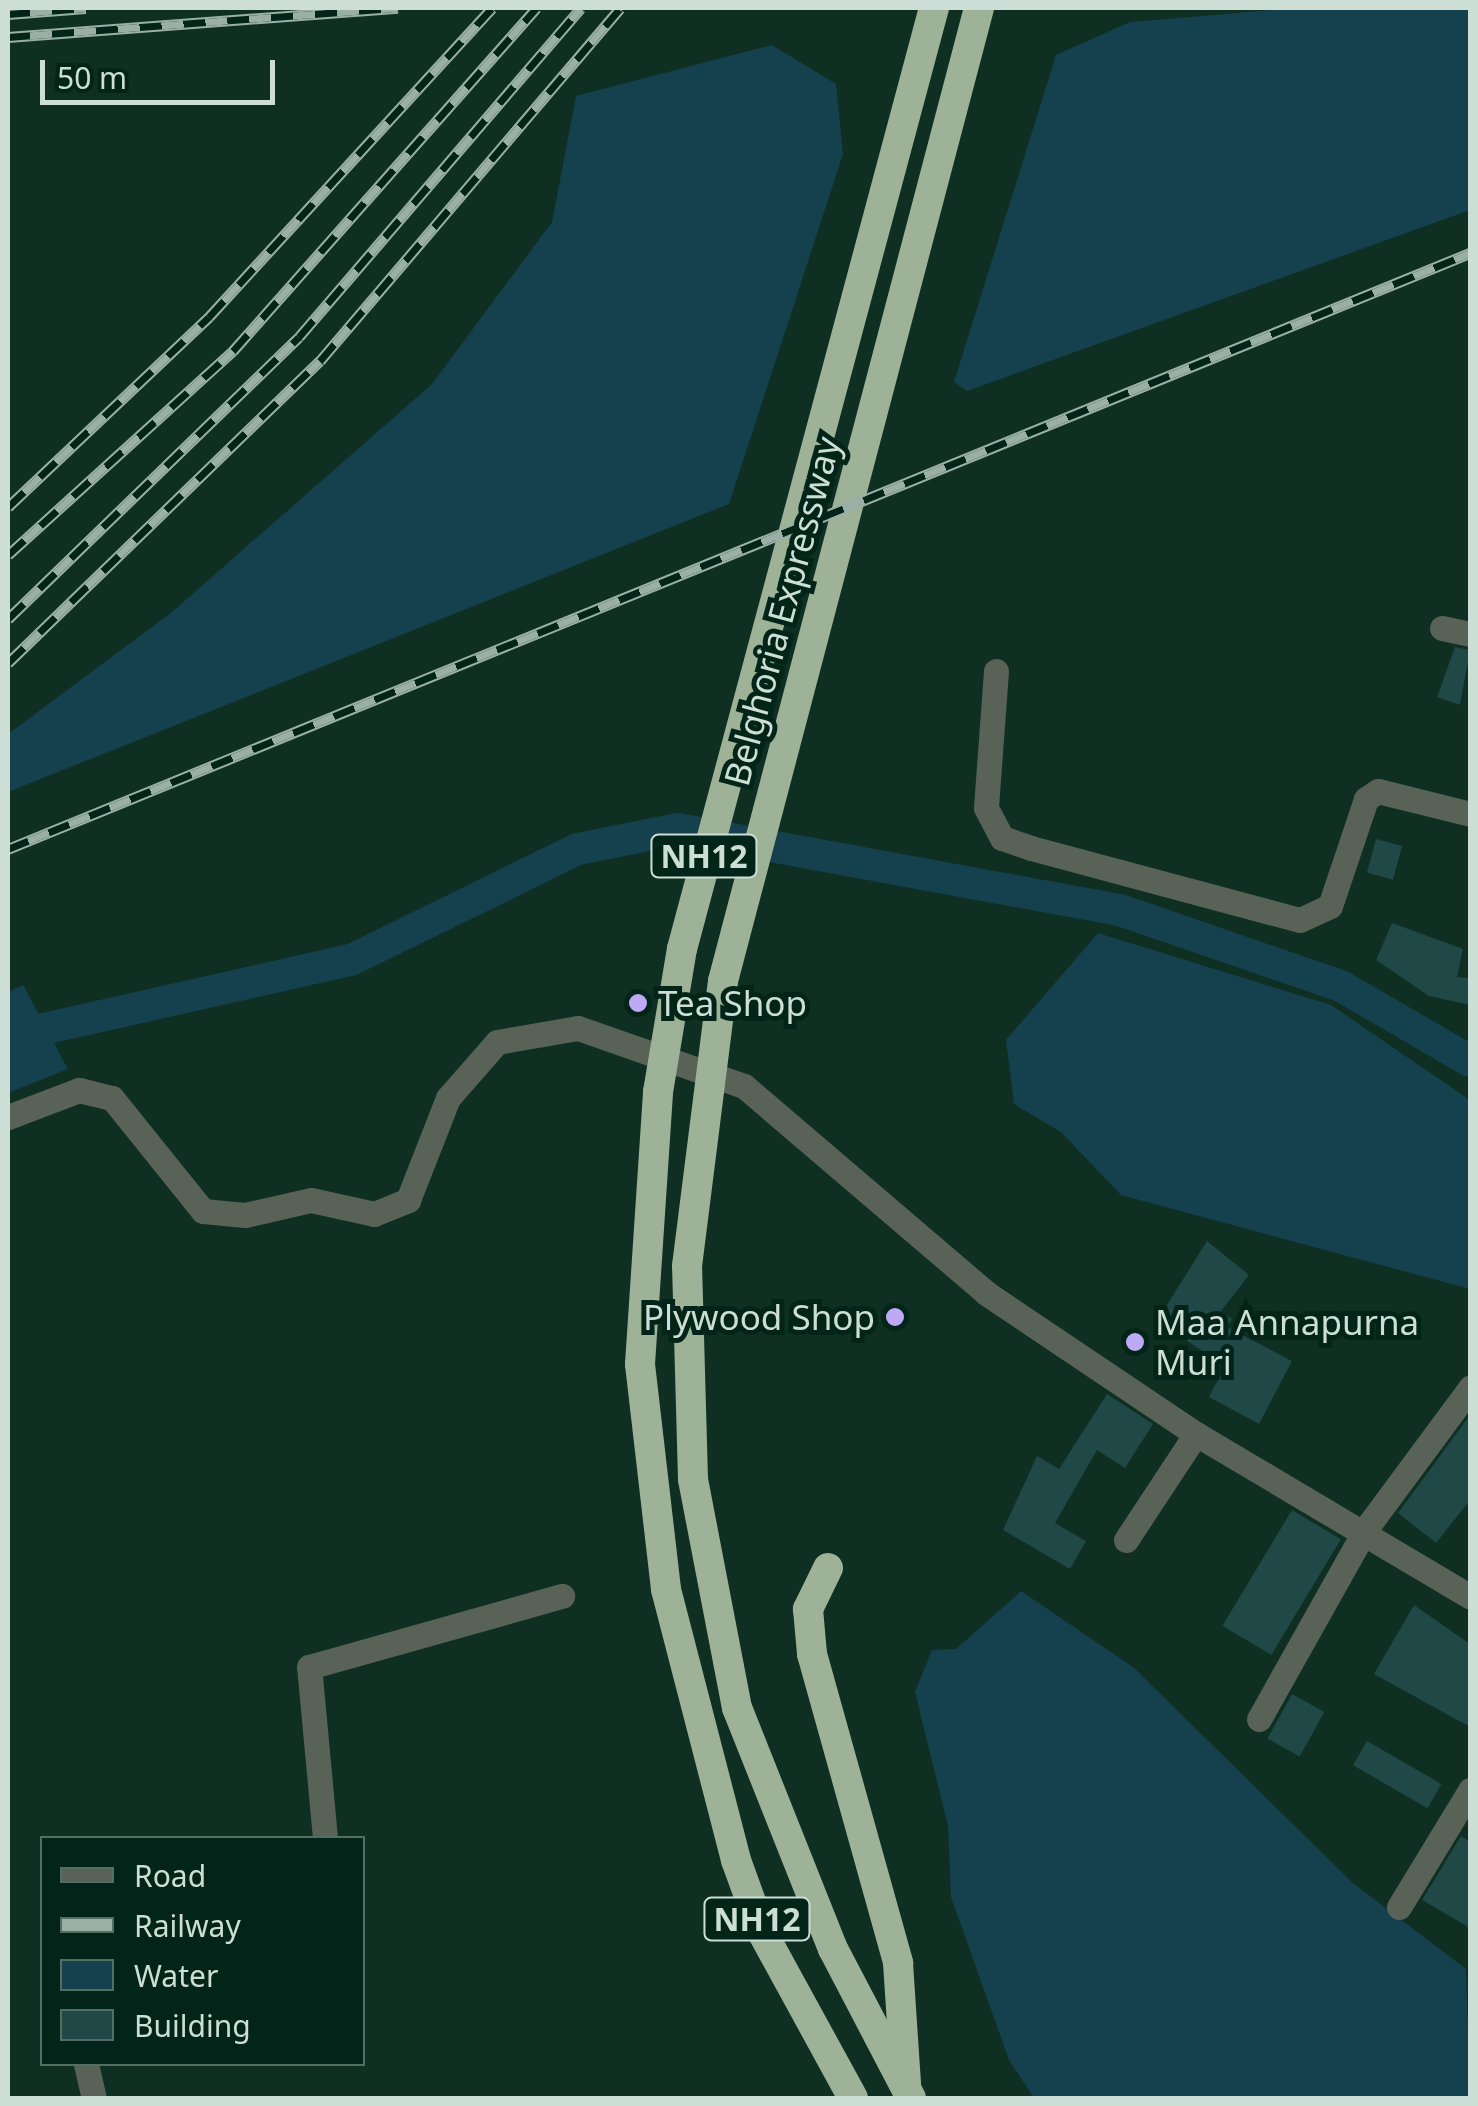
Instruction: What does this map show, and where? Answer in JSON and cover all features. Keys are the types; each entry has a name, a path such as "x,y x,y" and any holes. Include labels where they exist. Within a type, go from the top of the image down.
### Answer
{"highway":[{"name":"Belghoria Expressway","path":"853,2098 762,1932 698,1724 666,1589 640,1364 658,1092 708,840 934,8"},
{"name":"Belghoria Expressway","path":"908,2096 833,1949 737,1708 693,1479 686,1381 699,1134 723,980 979,8"},
{"path":"828,1568 808,1609 812,1654 898,1963 908,2096"}],"street":[{"path":"996,671 986,808 1002,838 1031,848 1300,920 1330,906 1366,800 1378,791 1470,814"},
{"path":"8,1116 79,1090 112,1098 203,1212 245,1214 292,1202 392,1211 408,1200 448,1098 472,1064 524,1030 578,1028 744,1086 986,1293 1196,1434 1366,1530 1470,1596"},
{"path":"1259,1719 1366,1530 1470,1388"},
{"path":"1126,1540 1196,1434"},
{"path":"326,1836 310,1666 562,1596"},
{"path":"1399,1907 1470,1790"},
{"path":"86,2066 94,2098"}],"water":[{"path":"1297,8 1470,8 1470,210 967,391 954,382 1056,55 1130,22"},
{"path":"772,45 836,84 843,154 729,504 8,792 8,734 172,612 432,384 552,222 576,96"},
{"path":"1098,933 1331,1005 1470,1100 1470,1289 1121,1195 1061,1132 1014,1104 1006,1040"},
{"path":"23,985 68,1069 8,1093 8,992"},
{"path":"1021,1591 1133,1667 1353,1883 1466,1969 1470,2098 1034,2098 1009,2060 951,1897 948,1826 915,1692 932,1650 956,1649"}],"building":[{"path":"1455,647 1470,650 1460,705 1437,697"},
{"path":"1376,839 1402,846 1393,880 1367,873"},
{"path":"1392,923 1463,949 1457,977 1470,978 1470,1005 1429,996 1376,960"},
{"path":"1207,1241 1249,1275 1221,1311 1232,1319 1227,1327 1292,1361 1259,1424 1209,1397 1225,1366 1157,1321"},
{"path":"1107,1394 1153,1424 1125,1468 1097,1450 1055,1523 1086,1541 1070,1569 1003,1530 1037,1456 1059,1469"},
{"path":"1470,1415 1470,1500 1436,1543 1398,1513"},
{"path":"1292,1510 1341,1539 1271,1655 1222,1626"},
{"path":"1414,1605 1470,1644 1470,1727 1374,1674"},
{"path":"1292,1694 1324,1712 1300,1757 1267,1739"},
{"path":"1367,1741 1441,1784 1427,1808 1353,1765"},
{"path":"1461,1836 1470,1842 1470,1928 1422,1900"}],"waterway":[{"path":"8,1037 351,960 578,849 678,829 1120,910 1341,986 1470,1061"}],"railway":[{"path":"8,14 86,8"},
{"path":"8,37 398,8"},
{"path":"8,507 209,317 492,8"},
{"path":"8,555 233,351 536,8"},
{"path":"8,619 299,337 581,8"},
{"path":"8,663 320,361 620,8"},
{"path":"8,849 1470,253"}],"place":[{"name":"Tea Shop","path":"638,1003"},
{"name":"Plywood Shop","path":"895,1317"},
{"name":"Maa Annapurna Muri","path":"1135,1342"}]}
